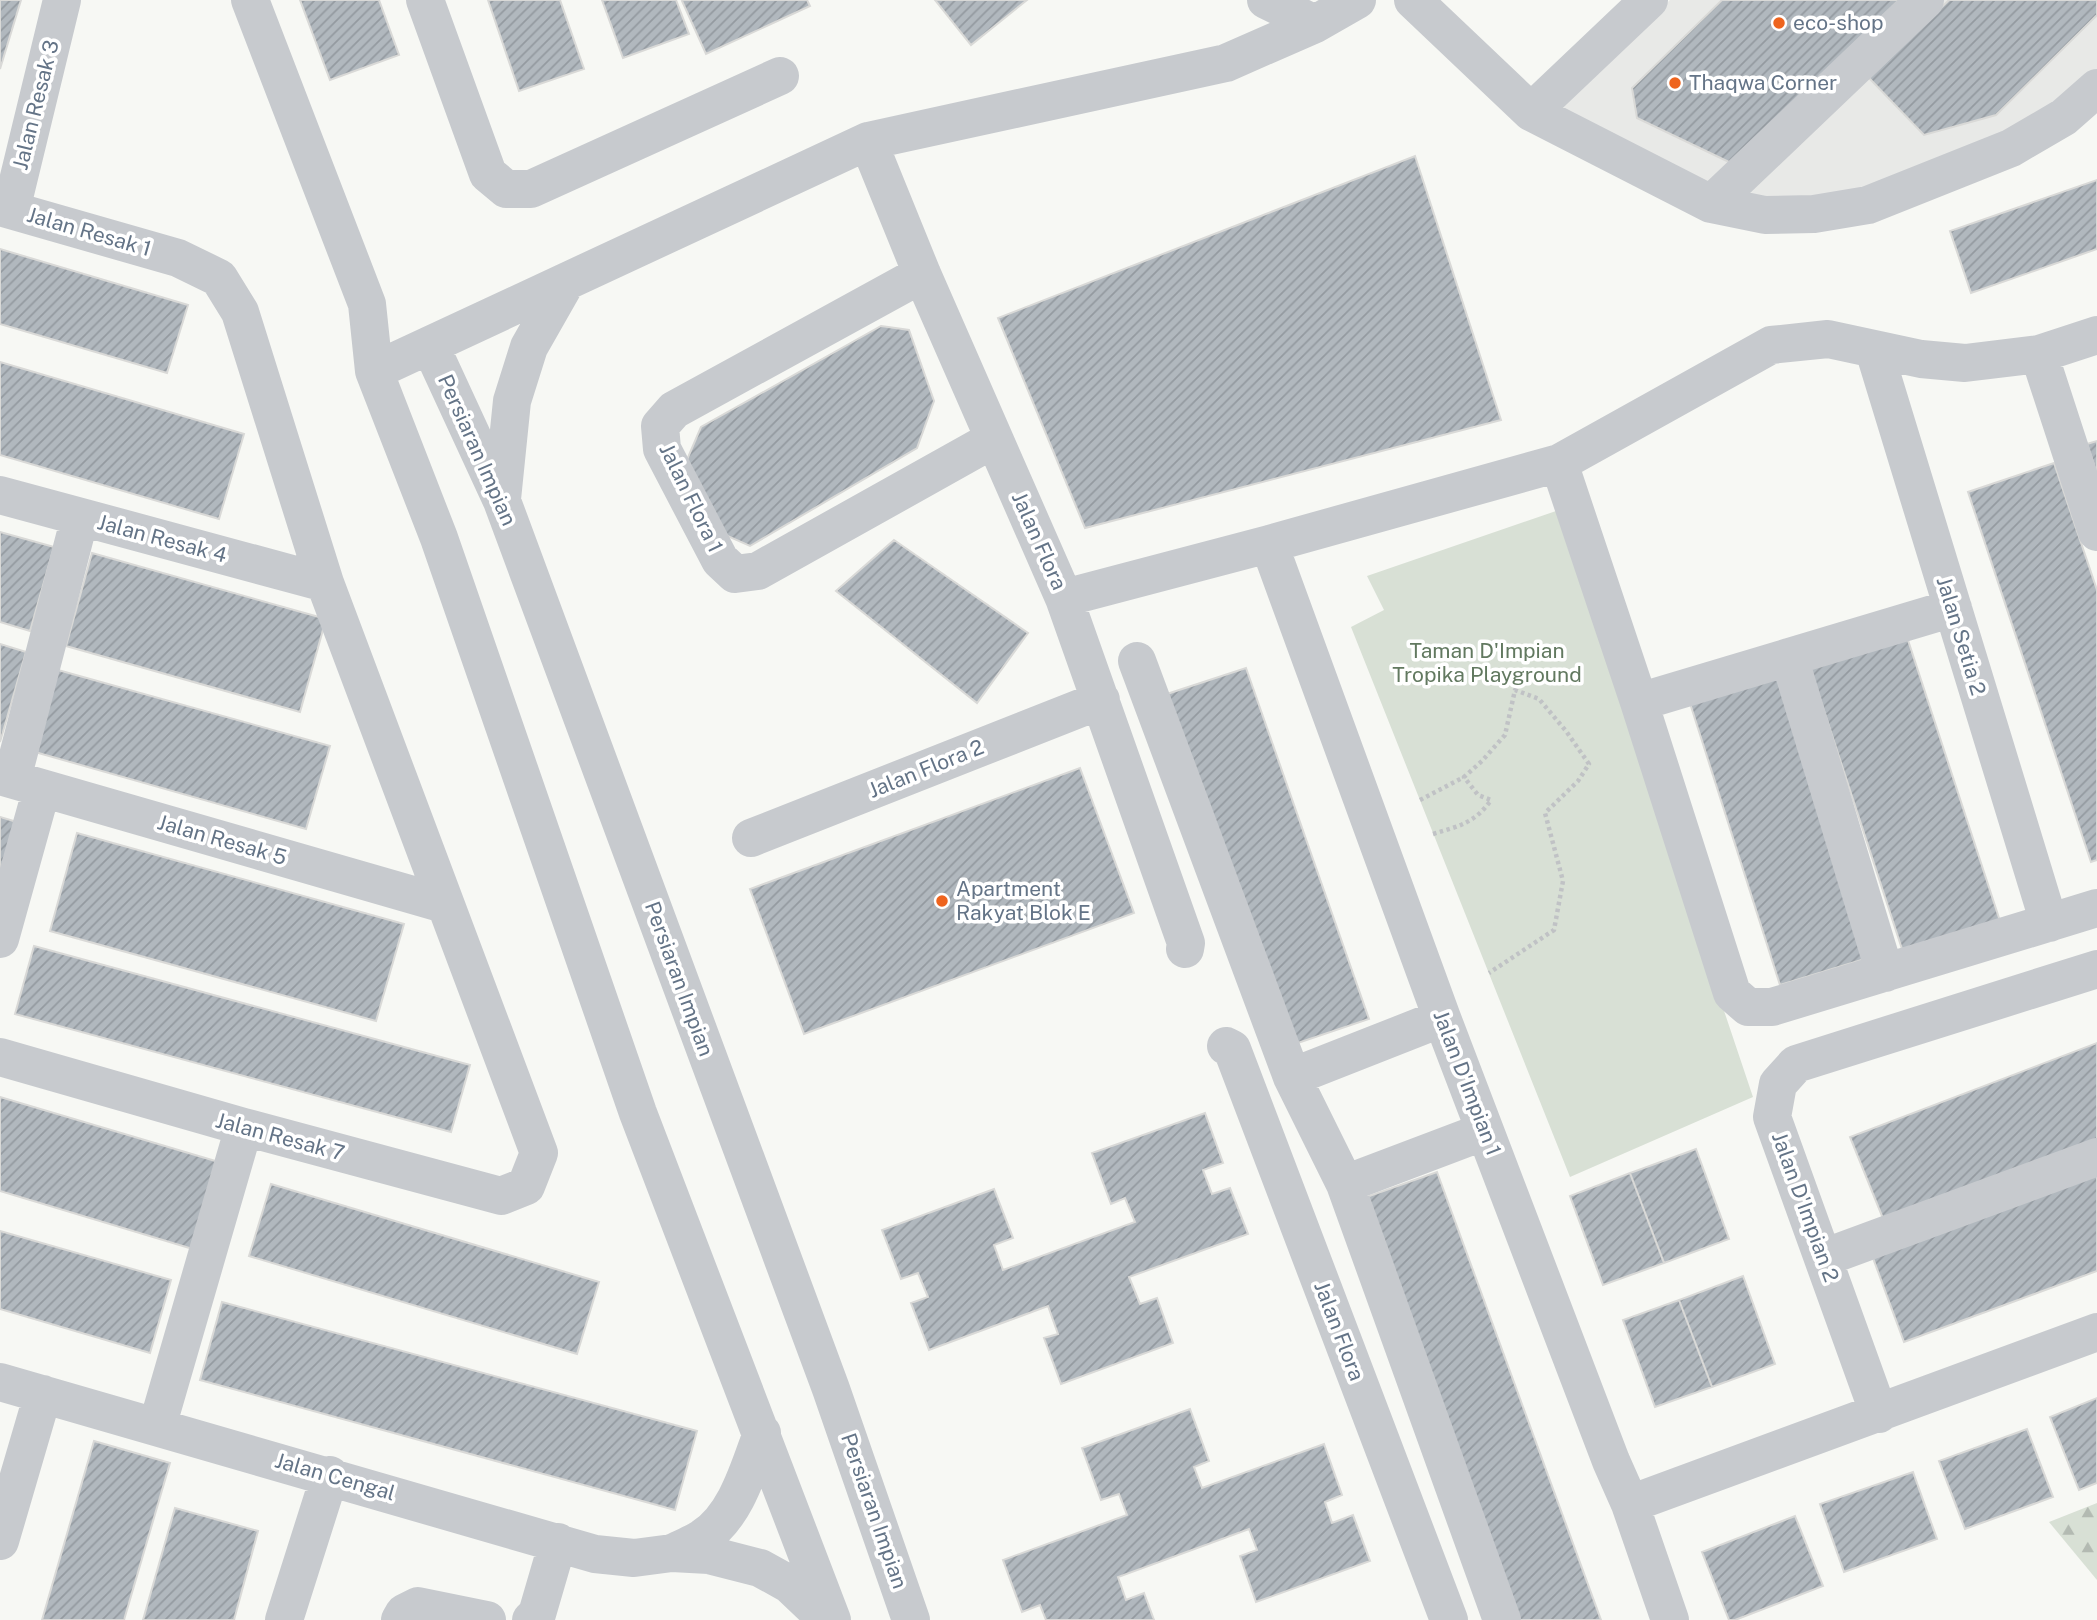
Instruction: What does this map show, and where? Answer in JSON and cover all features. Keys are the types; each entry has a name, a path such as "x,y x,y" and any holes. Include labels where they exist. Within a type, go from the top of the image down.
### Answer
{"street":[{"name":"Jalan Resak 3","path":"5,208 62,0"},
{"path":"250,0 367,304 374,371 439,538 639,1113 762,1433 830,1620"},
{"path":"425,0 488,174 506,189 531,189 780,76"},
{"path":"1266,0 1315,24"},
{"path":"374,371 868,141 1226,63 1315,24 1357,0"},
{"path":"1413,0 1531,112 1711,204 1765,215 1814,214 1868,205 2011,148 2064,117 2097,88"},
{"path":"1531,112 1649,0"},
{"path":"1711,204 1925,0"},
{"name":"Jalan Flora","path":"868,141 922,274 1064,598 1186,943 1185,948"},
{"name":"Jalan Resak 1","path":"5,208 178,258 219,278 240,312 325,583 539,1153"},
{"name":"Jalan Flora 1","path":"922,274 674,410 660,426 662,449 720,560 735,574 758,571 994,439"},
{"path":"502,501 512,401 529,347 566,282"},
{"path":"367,304 430,345"},
{"path":"1064,598 1559,463 1771,345 1828,340 1921,359 1965,363 2039,354 2097,335"},
{"name":"Persiaran Impian","path":"430,345 502,501 831,1389 911,1620"},
{"name":"Jalan Setia 2","path":"1874,350 2049,923"},
{"path":"2039,354 2097,532"},
{"path":"1559,463 1732,993 1748,1007 1772,1007 2097,908"},
{"name":"Jalan Resak 4","path":"0,495 325,583"},
{"path":"0,939 18,781 80,517"},
{"name":"Jalan D'Impian 1","path":"1269,544 1442,1018 1611,1461 1630,1504 1670,1620"},
{"path":"1639,702 1953,608"},
{"path":"1789,657 1885,974"},
{"path":"1137,661 1292,1077 1345,1184 1502,1620"},
{"name":"Jalan Flora 2","path":"751,838 1101,700"},
{"name":"Jalan Resak 5","path":"18,781 444,904"},
{"name":"Jalan D'Impian 2","path":"1879,1414 1772,1117 1778,1084 1796,1063 2097,970"},
{"path":"1292,1077 1442,1018"},
{"name":"Jalan Flora","path":"1226,1045 1232,1049 1449,1620"},
{"name":"Jalan Resak 7","path":"0,1058 500,1196 526,1186 539,1153"},
{"path":"157,1427 244,1127"},
{"path":"1345,1184 1485,1131"},
{"path":"1823,1258 2097,1157"},
{"path":"1630,1504 2097,1332"},
{"name":"Jalan Cengal","path":"0,1382 330,1475 595,1554 634,1558 672,1553 709,1555 760,1568 789,1584 830,1620"},
{"path":"0,1541 43,1394"},
{"name":"Jalan Cengal","path":"672,1553 704,1537 724,1518 746,1477 762,1433"},
{"path":"284,1620 330,1475"},
{"path":"531,1620 537,1614 558,1542"},
{"path":"400,1620 404,1613 418,1606 487,1620"}],"path":[{"path":"1420,800 1464,777 1505,735 1515,690 1539,699 1589,764 1577,781 1545,813 1563,881 1554,930 1489,973"},
{"path":"1433,834 1464,824 1482,814 1491,800 1478,795 1464,777"}],"shaded area":[{"path":"1670,0 2097,0 2097,69 2060,102 2002,138 1866,191 1768,201 1705,189 1556,108"}],"green space":[{"name":"Taman D'Impian Tropika Playground","path":"1556,511 1753,1097 1570,1177 1351,627 1384,610 1367,576"},
{"path":"2097,1503 2097,1580 2049,1522"}],"building":[{"path":"0,0 21,0 0,69"},
{"path":"300,0 379,0 399,55 330,80"},
{"path":"488,0 560,0 584,69 519,91"},
{"path":"602,0 676,0 689,34 623,58"},
{"path":"807,0 810,6 706,54 682,1"},
{"path":"935,0 1027,0 971,45"},
{"path":"1722,0 1899,0 1731,163 1637,118 1632,88"},
{"path":"1949,0 2097,0 2097,15 1996,115 1924,135 1869,78"},
{"path":"1415,156 1501,420 1085,528 998,318"},
{"path":"2097,180 2097,249 1971,293 1950,231"},
{"path":"0,249 188,305 167,373 0,324"},
{"path":"881,326 909,330 934,401 917,448 750,546 714,530 686,462 701,427"},
{"path":"0,362 244,434 219,519 0,455"},
{"path":"2097,441 2097,474 2087,444"},
{"path":"2054,463 2097,590 2097,860 2091,862 1968,492"},
{"path":"0,532 54,547 30,631 0,622"},
{"path":"894,540 1028,633 977,703 836,591"},
{"path":"92,553 326,619 300,712 66,646"},
{"path":"1906,634 2000,921 1903,952 1809,665"},
{"path":"0,644 26,652 0,742"},
{"path":"1246,668 1369,1019 1289,1046 1167,694"},
{"path":"1776,669 1868,958 1780,985 1688,697"},
{"path":"58,670 330,746 306,829 35,752"},
{"name":"Apartment Rakyat Blok E","path":"1080,768 1134,913 804,1034 750,889"},
{"path":"0,817 17,822 0,879"},
{"path":"77,833 404,924 376,1021 50,931"},
{"path":"34,946 470,1065 451,1132 15,1014"},
{"path":"2097,1043 2097,1139 1884,1221 1850,1137"},
{"path":"0,1097 222,1163 196,1250 0,1191"},
{"path":"1205,1113 1223,1163 1203,1170 1212,1194 1230,1188 1248,1234 1129,1277 1140,1304 1157,1298 1173,1343 1061,1384 1044,1338 1058,1334 1048,1306 929,1350 911,1303 928,1297 918,1273 901,1279 882,1230 994,1189 1013,1238 994,1245 1003,1270 1135,1222 1125,1198 1111,1204 1092,1153"},
{"path":"1696,1149 1729,1239 1664,1263 1630,1173"},
{"path":"1437,1172 1601,1620 1511,1620 1358,1200"},
{"path":"1630,1173 1664,1263 1603,1285 1570,1196"},
{"path":"2097,1175 2097,1271 1904,1342 1873,1258"},
{"path":"271,1184 599,1282 577,1354 249,1256"},
{"path":"0,1231 171,1280 150,1353 0,1309"},
{"path":"1743,1276 1775,1364 1712,1387 1679,1300"},
{"path":"1679,1300 1712,1387 1655,1407 1623,1320"},
{"path":"222,1302 697,1431 675,1510 200,1380"},
{"path":"2097,1398 2097,1483 2079,1490 2050,1417"},
{"path":"1190,1409 1209,1461 1194,1467 1202,1488 1324,1444 1342,1495 1325,1502 1332,1523 1353,1515 1370,1561 1256,1602 1240,1556 1257,1550 1249,1529 1118,1577 1126,1600 1144,1593 1154,1620 1046,1620 1040,1605 1022,1612 1003,1560 1127,1515 1119,1494 1101,1500 1082,1448"},
{"path":"2027,1429 2053,1497 1965,1529 1939,1461"},
{"path":"94,1441 170,1463 124,1620 42,1620"},
{"path":"1913,1472 1937,1539 1844,1572 1820,1504"},
{"path":"175,1508 258,1531 234,1620 143,1620"},
{"path":"1795,1516 1823,1586 1729,1620 1702,1552"}],"place":[{"name":"eco-shop","path":"1779,23"},
{"name":"Thaqwa Corner","path":"1675,83"},
{"name":"Apartment Rakyat Blok E","path":"942,901"}]}
